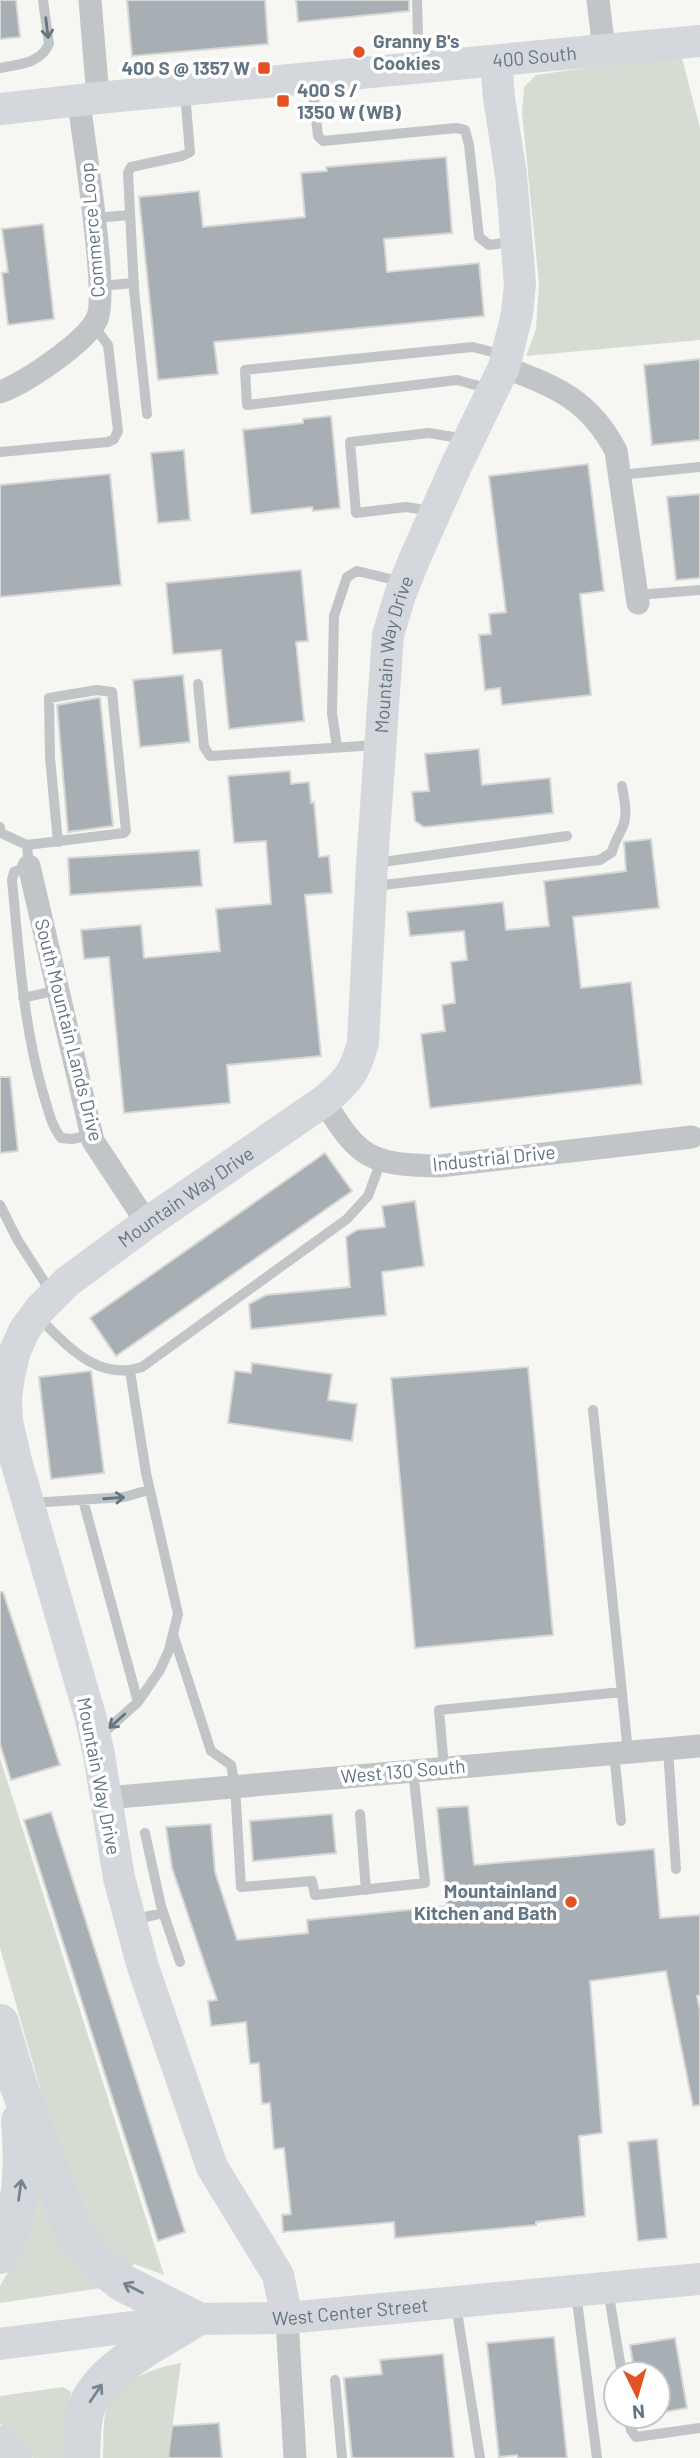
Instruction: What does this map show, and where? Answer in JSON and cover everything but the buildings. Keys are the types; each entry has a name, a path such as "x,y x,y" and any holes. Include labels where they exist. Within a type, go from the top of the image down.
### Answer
{"highway":[{"path":"0,2023 18,2084 75,2236 94,2260 121,2282 194,2319"},
{"path":"0,2255 11,2232 22,2191 18,2084"},
{"path":"81,2458 86,2408 100,2386 118,2367 194,2319"},
{"path":"0,2445 13,2458"}],"street":[{"name":"Commerce Loop","path":"0,392 61,356 86,335 98,318 100,286 93,218 89,100 90,0"},
{"path":"598,0 604,50"},
{"name":"400 South","path":"0,109 700,41"},
{"name":"Mountain Way Drive","path":"287,2318 278,2275 212,2167 147,1979 117,1867 96,1740 28,1503 7,1421 6,1398 15,1351 26,1329 44,1305 147,1223 324,1101 347,1081 359,1059 363,1043 379,744 388,635 405,582 501,371 517,314 520,284 517,242 496,61"},
{"path":"501,371 538,380 565,393 587,408 604,428 616,451 637,599"},
{"name":"South Mountain Lands Drive","path":"28,855 91,1135 147,1223"},
{"name":"Industrial Drive","path":"324,1101 345,1135 365,1153 381,1161 402,1165 439,1166 692,1137"},
{"name":"West 130 South","path":"106,1798 700,1746"},
{"name":"West Center Street","path":"0,2344 194,2319 287,2318 700,2279"},
{"path":"287,2318 295,2458"}],"lane":[{"path":"0,68 30,62 43,55 49,44 43,0"},
{"path":"417,0 418,36 423,68"},
{"path":"312,78 318,136 323,141 456,128 465,130 479,237 489,245 517,242"},
{"path":"147,414 134,283 129,169 190,152 185,90"},
{"path":"93,218 130,215"},
{"path":"100,286 134,283"},
{"path":"0,452 108,442 114,439 118,431 108,345 93,325"},
{"path":"474,347 501,371 457,380 247,405 245,370 474,347"},
{"path":"436,511 406,507 356,513 350,442 429,433 469,440"},
{"path":"620,475 700,467"},
{"path":"337,747 332,713 334,616 347,577 357,571 405,582"},
{"path":"637,599 700,590"},
{"path":"198,684 204,747 210,756 379,744"},
{"path":"58,842 50,758 49,698 97,690 112,691 126,831 58,842 28,855 14,872 12,880 23,998 35,1066 53,1128 61,1138 91,1135"},
{"path":"371,875 600,860 612,852 614,841 623,825 625,814 622,786"},
{"path":"0,827 1,833 28,855"},
{"path":"371,875 567,836"},
{"path":"23,998 58,990"},
{"path":"0,1205 44,1305 73,1351 91,1364 113,1371 130,1371 142,1367 347,1220 368,1196 381,1161"},
{"path":"96,1740 138,1702 160,1670 169,1650 178,1614 149,1490 130,1371"},
{"path":"593,1410 622,1692 621,1821"},
{"path":"28,1503 124,1497 149,1490"},
{"path":"83,1500 138,1702"},
{"path":"173,1634 211,1751 232,1765 241,1887 312,1881 315,1895 425,1883 413,1770"},
{"path":"444,1768 439,1710 622,1692"},
{"path":"668,1749 676,1870"},
{"path":"360,1814 366,1890"},
{"path":"145,1833 163,1913 180,1962"},
{"path":"130,1920 163,1913"},
{"path":"608,2288 620,2360"},
{"path":"576,2291 597,2458"},
{"path":"455,2302 480,2458"},
{"path":"335,2380 342,2458"},
{"path":"631,2430 636,2437 700,2428"}],"shaded area":[{"path":"681,54 700,128 700,340 526,356 536,329 539,284 522,112 524,87 536,75"},
{"path":"0,1758 164,2275 134,2264 130,2268 111,2256 73,2204 0,1948"},
{"path":"39,2191 108,2287 0,2303 0,2286 20,2251"},
{"path":"181,2363 168,2458 103,2458 104,2419 112,2398 138,2377"},
{"path":"63,2387 71,2392 64,2458 33,2458 0,2424 0,2396"}],"place":[{"name":"Granny B's Cookies","path":"359,52"},
{"name":"400 S @ 1357 W","path":"264,68"},
{"name":"400 S / 1350 W (WB)","path":"283,101"},
{"name":"Mountainland Kitchen and Bath","path":"571,1902"}]}
